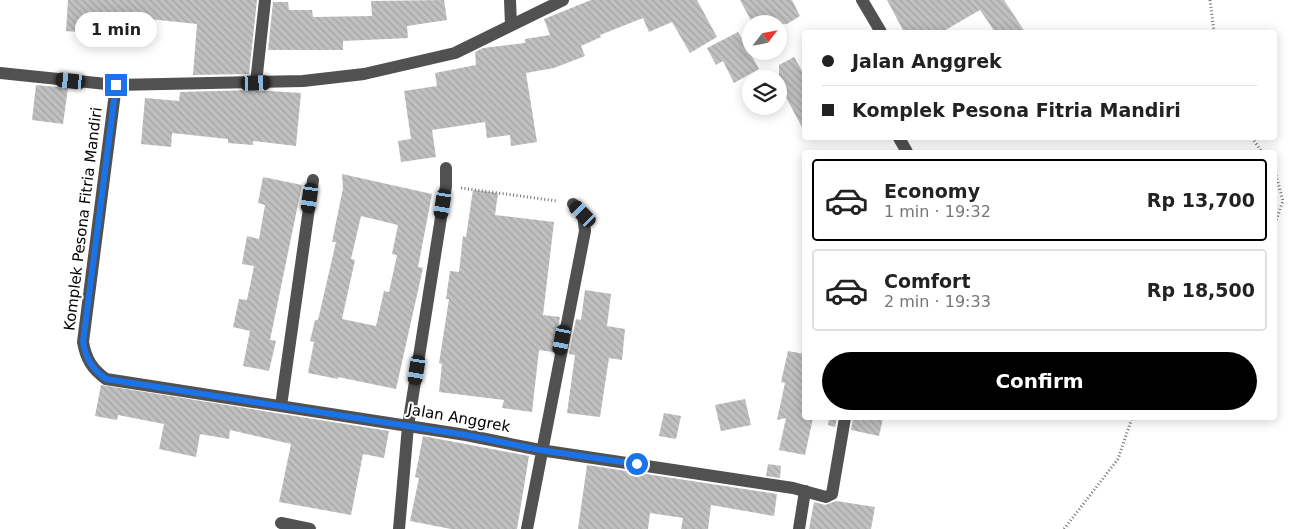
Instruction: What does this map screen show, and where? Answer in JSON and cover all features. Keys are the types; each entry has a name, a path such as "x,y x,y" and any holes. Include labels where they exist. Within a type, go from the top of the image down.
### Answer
{"street":[{"path":"256,83 265,0"},
{"path":"510,0 511,25"},
{"path":"0,72 116,85 303,81 364,74 455,53 563,0"},
{"path":"862,0 880,30"},
{"name":"Komplek Pesona Fitria Mandiri","path":"106,379 94,370 85,354 83,342 116,85"},
{"path":"398,529 408,426 446,186 446,168"},
{"path":"281,406 313,180"},
{"path":"527,529 540,450 585,230 583,214 573,204"},
{"name":"Jalan Anggrek","path":"106,379 805,491 826,497 832,494 846,420"},
{"path":"799,529 805,491"},
{"path":"281,523 310,529"}],"path":[{"path":"1210,0 1214,30"},
{"path":"1277,180 1283,202 1277,218"},
{"path":"446,186 573,204"},
{"path":"1064,529 1118,459 1131,420"}],"building":[{"path":"68,0 257,0 249,74 193,75 197,24 139,18 137,41 114,39 114,35 66,31"},
{"path":"444,0 447,20 407,26 408,38 343,41 343,50 268,50 273,2 288,2 289,10 312,10 313,17 372,16 371,1"},
{"path":"591,0 697,0 717,37 690,53 672,22 649,32 643,18 600,35 601,37 581,46 585,56 554,68 526,73 537,142 511,146 510,135 487,138 485,122 432,130 436,157 401,162 398,141 411,139 404,91 437,86 435,73 476,65 475,52 483,48 525,43 525,39 550,35 544,19"},
{"path":"740,0 792,0 800,16 788,23 788,15 748,15"},
{"path":"887,0 1004,0 1024,30 994,30 980,10 945,30 903,30"},
{"path":"738,32 742,39 742,60 754,60 759,69 742,70 742,79 734,83 723,61 716,65 707,48"},
{"path":"794,57 802,71 802,127 787,99 787,70 779,70 779,65"},
{"path":"36,85 68,88 63,124 32,120"},
{"path":"253,90 301,93 296,146 253,141 253,145 228,143 228,139 172,133 171,147 141,144 145,98 179,101 180,92"},
{"path":"342,174 432,194 418,267 423,268 396,389 308,373 314,342 310,341 315,320 318,320 336,242 332,242 343,188","holes":["361,216 398,225 392,254 397,255 389,292 384,291 376,326 342,319 355,260 351,259"]},
{"path":"263,177 302,185 270,340 276,341 269,371 243,366 250,331 233,327 239,299 247,300 254,266 242,264 247,236 259,239 265,205 258,203"},
{"path":"473,190 498,193 495,215 554,222 543,315 560,317 553,352 539,350 532,412 502,408 504,400 439,392 442,364 439,363 449,299 446,299 450,271 459,272 463,236 466,237"},
{"path":"585,290 611,294 607,326 625,329 622,360 609,358 600,417 567,413 575,355 569,354 576,319 581,320"},
{"path":"788,351 802,353 802,420 813,420 805,455 779,450 786,418 777,420 785,383 781,382"},
{"path":"101,385 389,431 384,458 363,454 351,515 279,502 291,444 230,430 229,439 200,434 196,457 159,449 164,424 118,415 117,420 95,416"},
{"path":"745,399 751,425 721,431 715,405"},
{"path":"664,413 681,416 676,439 659,436"},
{"path":"829,420 837,420 835,427 828,425"},
{"path":"853,420 883,420 879,436 851,430"},
{"path":"423,436 529,456 517,529 451,529 410,521 419,478 415,477"},
{"path":"768,464 781,466 780,478 766,476"},
{"path":"587,465 777,494 774,516 711,505 708,529 681,529 683,518 650,513 648,529 578,529"},
{"path":"836,501 875,507 871,529 809,529 814,502 825,505"}],"route":[{"path":"116,85 83,342 85,354 94,370 106,379 466,435 540,450 637,464"}]}
